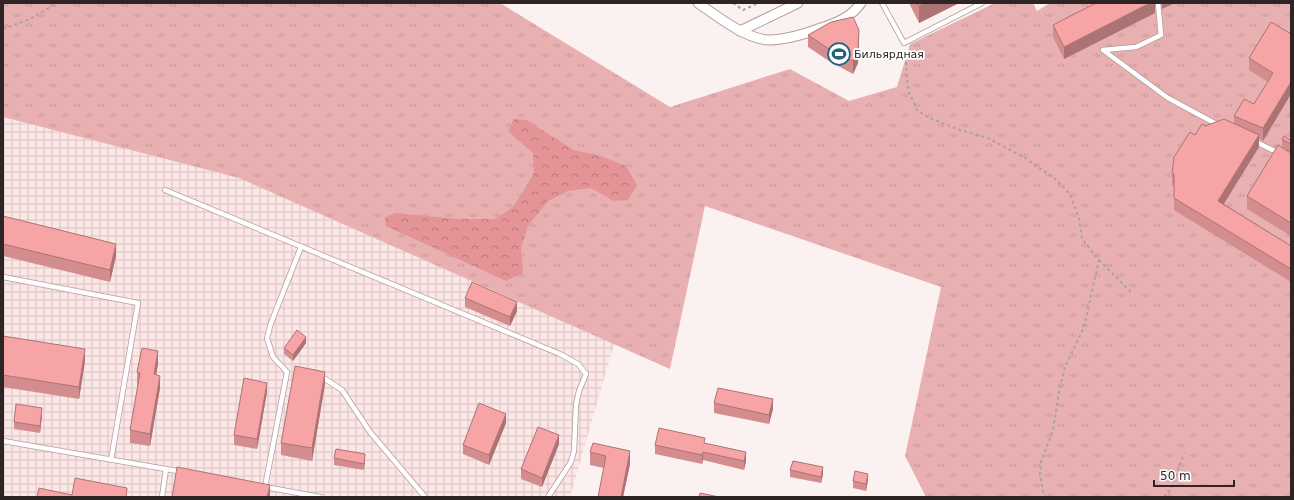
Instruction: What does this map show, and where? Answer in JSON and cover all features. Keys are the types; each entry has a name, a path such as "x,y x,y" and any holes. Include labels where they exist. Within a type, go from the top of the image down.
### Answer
{"street":[{"path":"698,3 740,30 767,40 797,36 825,27 847,18 855,12 862,3"},
{"path":"740,30 798,3"}],"lane":[{"path":"882,3 904,43 982,3"},
{"path":"1158,3 1161,35 1136,47 1103,50 1168,98 1224,128"},
{"path":"1250,139 1286,157"},
{"path":"165,190 560,354 578,364 586,374 579,391 576,405 574,451 571,462 548,497"},
{"path":"294,373 286,372 273,357 267,338 271,322 301,247"},
{"path":"3,277 138,303 111,460"},
{"path":"265,487 286,372"},
{"path":"315,376 322,377 342,390 370,432 425,497"},
{"path":"3,441 189,473"},
{"path":"162,497 166,469"},
{"path":"257,485 320,497"}],"path":[{"path":"3,29 30,19 58,3"},
{"path":"733,3 743,10 758,3"},
{"path":"904,43 908,90 917,110 929,118 941,123 988,138 1025,158 1054,178 1070,194 1079,218 1082,239 1098,260 1131,292"},
{"path":"1044,497 1040,475 1041,462 1052,430 1059,392 1066,367 1084,327 1098,260"},
{"path":"1164,497 1171,489 1184,452"}],"shaded area":[{"path":"3,117 239,178 614,344 570,497 3,497"}],"green space":[{"path":"3,3 500,3 670,107 790,69 849,101 897,87 910,44 995,3 1033,3 1037,11 1050,3 1291,3 1291,497 926,497 905,456 941,287 705,206 670,369 239,178 3,117"},
{"path":"514,119 526,120 574,150 601,156 626,166 637,185 628,200 614,201 591,188 568,191 548,201 528,226 521,248 523,273 506,281 386,226 385,217 396,213 458,219 495,219 512,208 534,173 533,153 508,131"}],"building":[{"path":"1096,3 1150,3 1064,47 1053,25"},
{"path":"853,17 859,30 858,51 853,61 829,49 808,35 831,22"},
{"path":"1271,22 1291,34 1291,82 1263,128 1234,116 1244,99 1254,104 1273,73 1249,58"},
{"path":"1224,119 1259,135 1218,201 1291,246 1291,269 1174,198 1174,174 1172,173 1174,157 1190,132 1195,135 1202,124 1205,126"},
{"path":"1284,136 1291,141 1291,144 1282,139"},
{"path":"1278,145 1291,152 1291,223 1247,196"},
{"path":"3,216 116,244 110,270 3,244"},
{"path":"472,282 517,302 510,317 465,298"},
{"path":"297,330 306,337 293,355 284,348"},
{"path":"3,336 85,349 79,387 3,375"},
{"path":"142,348 158,351 154,374 160,376 150,434 130,430 140,373 137,372"},
{"path":"295,366 325,372 312,448 281,443"},
{"path":"244,378 267,383 257,439 234,435"},
{"path":"718,388 773,399 769,415 714,403"},
{"path":"479,403 506,414 489,455 463,445"},
{"path":"16,404 42,408 40,426 14,422"},
{"path":"538,427 559,435 542,478 521,469"},
{"path":"659,428 705,438 704,443 746,452 744,461 703,452 702,455 655,445"},
{"path":"593,443 630,451 621,497 598,497 606,456 590,452"},
{"path":"336,449 365,454 364,464 334,458"},
{"path":"793,461 823,467 821,477 790,470"},
{"path":"177,467 270,485 267,497 172,497"},
{"path":"855,471 868,474 866,484 853,481"},
{"path":"75,478 127,488 126,497 37,497 39,488 72,495"},
{"path":"700,493 719,497 699,497"}],"place":[{"name":"Бильярдная","path":"839,54"}]}
